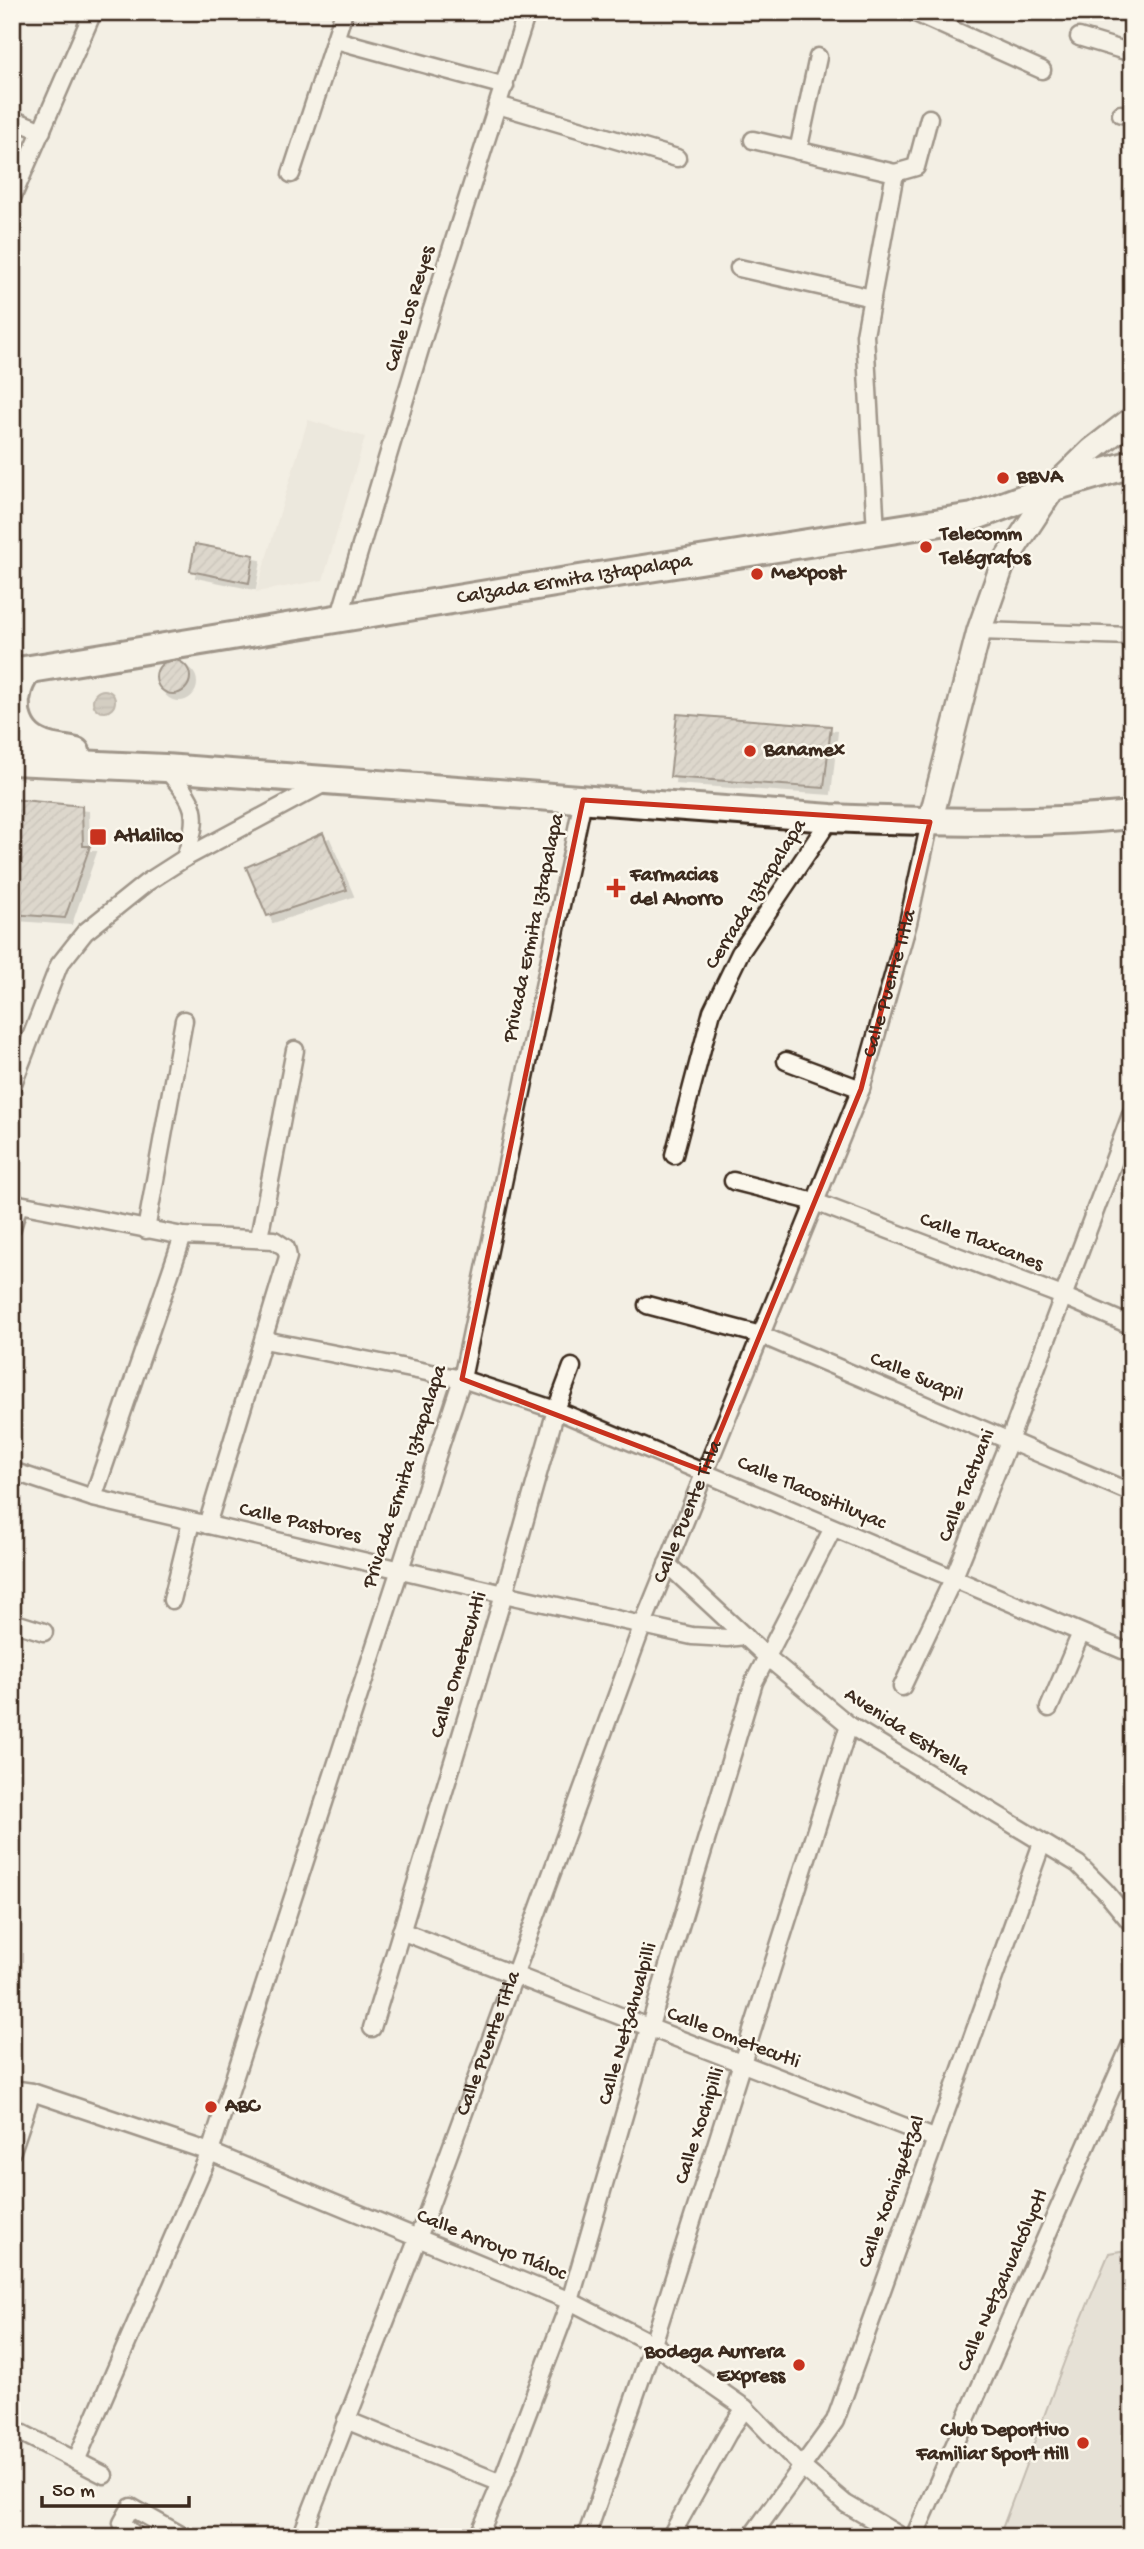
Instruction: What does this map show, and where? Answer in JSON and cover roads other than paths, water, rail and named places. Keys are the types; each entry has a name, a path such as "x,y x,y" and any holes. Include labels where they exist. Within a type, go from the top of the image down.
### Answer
{"main road":[{"name":"Calzada Ermita Iztapalapa","path":"21,671 973,517 1054,487 1132,464"},
{"path":"21,671 15,705 20,724 26,733 43,745 79,752 110,764"},
{"path":"12,761 110,764 831,818 930,822 1088,820 1132,815"}],"street":[{"path":"12,198 93,12"},
{"path":"291,174 344,12"},
{"name":"Calle Los Reyes","path":"339,619 426,330 527,12"},
{"path":"913,12 1042,70"},
{"path":"1079,37 1132,53"},
{"path":"336,40 505,86"},
{"path":"798,151 818,57"},
{"path":"498,105 677,158"},
{"path":"753,141 895,173 916,167 929,118"},
{"path":"12,119 42,131"},
{"path":"876,532 865,335 895,173"},
{"path":"739,268 872,298"},
{"name":"Calle Puente Titla","path":"301,2537 418,2238 643,1624 861,1088 908,923 930,822 979,631 1002,566 1054,487 1092,450 1132,419"},
{"path":"979,631 1132,636"},
{"path":"165,768 187,794 193,806 193,834 185,858"},
{"path":"12,1086 59,965 85,932 146,883 185,858 329,781"},
{"name":"Privada Ermita Iztapalapa","path":"76,2461 210,2152 462,1379 583,800"},
{"name":"Cerrada Iztapalapa","path":"674,1156 712,1011 740,953 831,818"},
{"path":"146,1230 184,1020"},
{"path":"259,1238 295,1051"},
{"path":"786,1062 861,1088"},
{"name":"Calle Tactuani","path":"902,1687 954,1577 1009,1441 1132,1112"},
{"name":"Calle Tlaxcanes","path":"733,1181 815,1202 1065,1297 1132,1326"},
{"path":"12,1228 16,1201 146,1230 183,1236 259,1238 274,1240 286,1248 288,1258 264,1340 172,1600"},
{"path":"93,1498 183,1236"},
{"name":"Calle Suapil","path":"647,1305 761,1335 1132,1493"},
{"name":"Calle Tlacositiluyac","path":"264,1340 462,1379 556,1410 1132,1654"},
{"name":"Calle Ometecuhtli","path":"372,2028 504,1594 556,1410 572,1367"},
{"name":"Calle Pastores","path":"12,1471 93,1498 504,1594 692,1636 745,1636"},
{"name":"Calle Netzahualpilli","path":"478,2537 570,2301 754,1682 832,1528"},
{"name":"Avenida Estrella","path":"667,1564 767,1657 849,1725 1078,1864 1132,1924"},
{"path":"12,1622 44,1632"},
{"path":"1049,1708 1081,1633"},
{"name":"Calle Xochipilli","path":"586,2537 653,2344 849,1725"},
{"name":"Calle Xochiquétzal","path":"751,2537 835,2421 1041,1843"},
{"name":"Calle Ometecutli","path":"401,1931 934,2138"},
{"name":"Calle Netzahualcólyotl","path":"914,2537 1132,2042"},
{"name":"Calle Arroyo Tláloc","path":"12,2089 32,2091 210,2152 570,2301 653,2344 745,2408 802,2467 846,2504 902,2537"},
{"path":"12,2151 32,2091"},
{"path":"673,2532 728,2433 745,2408"},
{"path":"346,2420 501,2483"},
{"path":"12,2428 104,2475"},
{"path":"137,2537 122,2523 131,2507 184,2537"}],"place":[{"name":"BBVA","path":"1003,478"},
{"name":"Telecomm Telégrafos","path":"926,547"},
{"name":"Mexpost","path":"757,574"},
{"name":"Banamex","path":"750,751"},
{"name":"Atlalilco","path":"98,837"},
{"name":"Farmacias del Ahorro","path":"616,888"},
{"name":"ABC","path":"211,2107"},
{"name":"Bodega Aurrera Express","path":"799,2365"},
{"name":"Club Deportivo Familiar Sport Hill","path":"1083,2443"}]}
